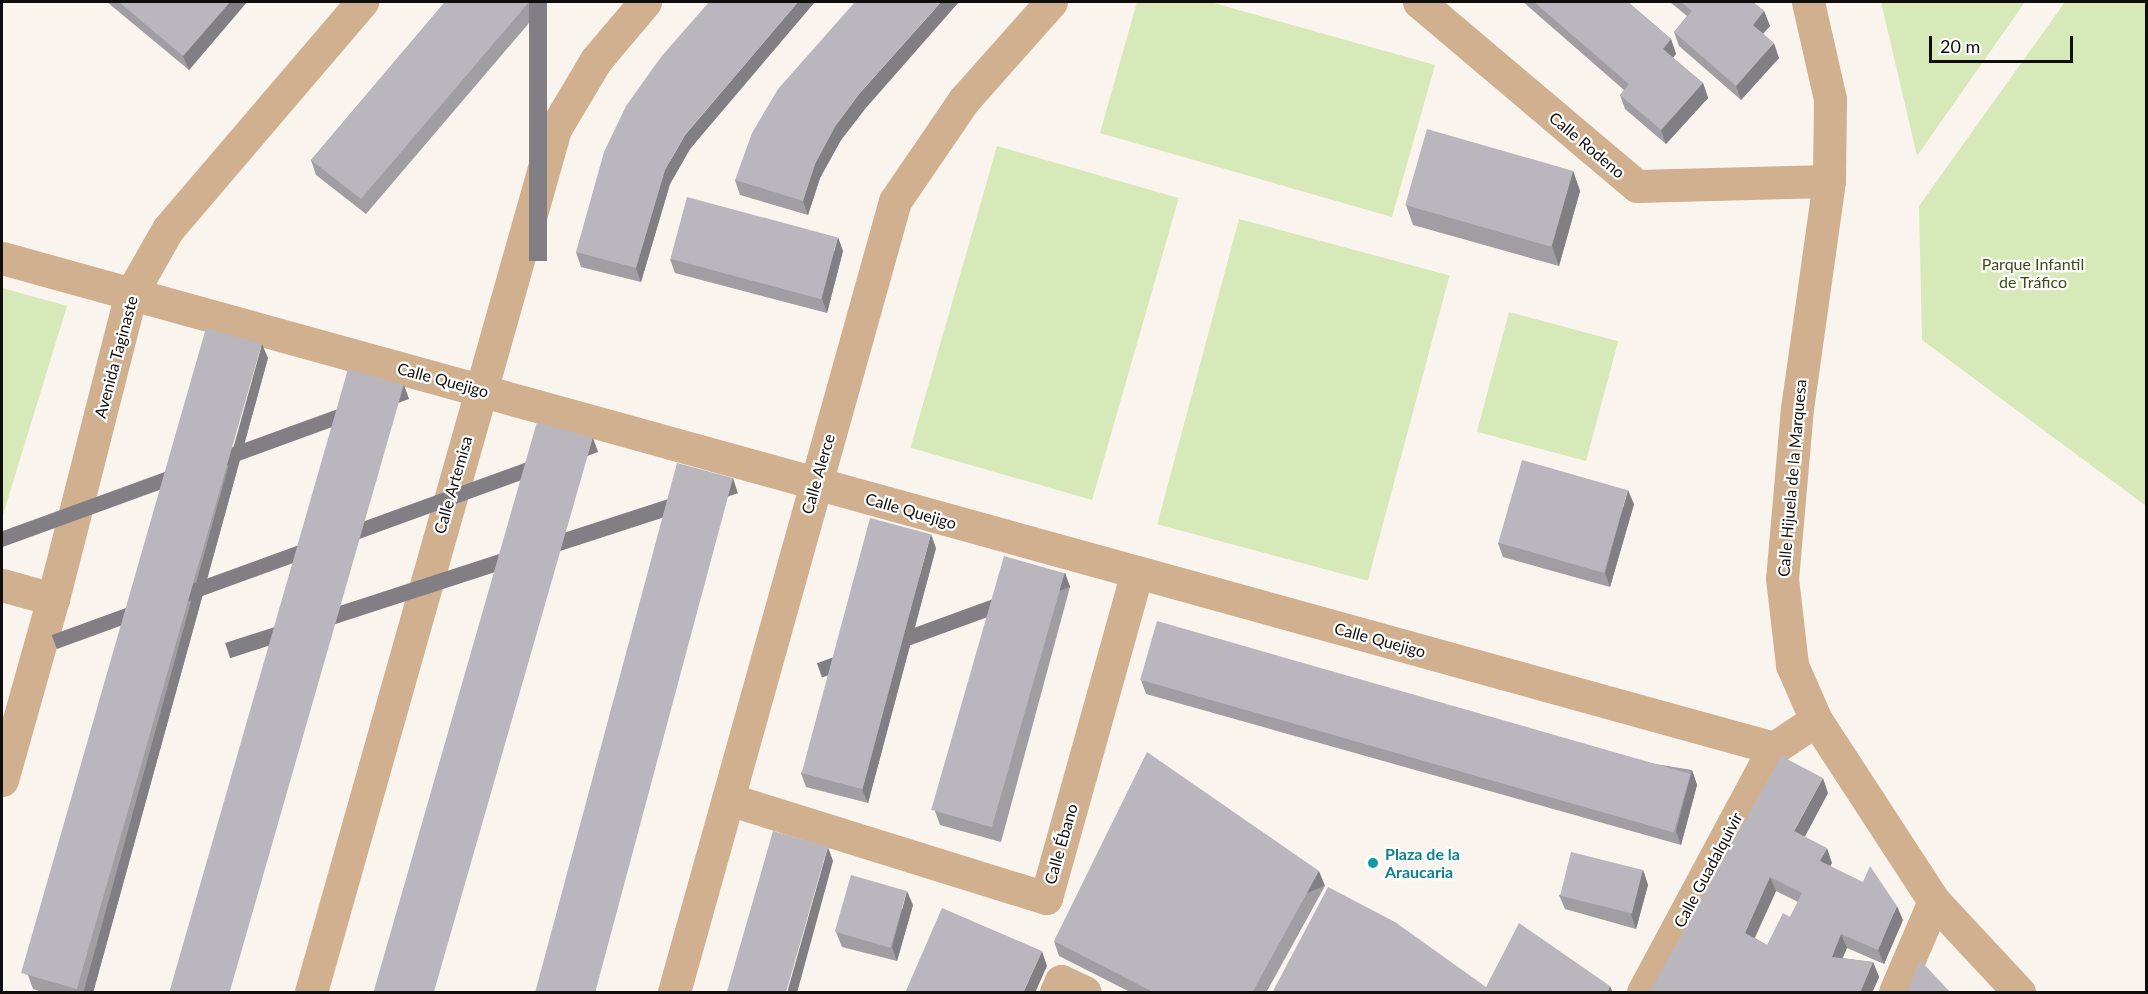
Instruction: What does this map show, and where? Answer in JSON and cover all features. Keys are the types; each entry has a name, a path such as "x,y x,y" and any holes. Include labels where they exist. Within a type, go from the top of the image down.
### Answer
{"street":[{"name":"Avenida Taginaste","path":"2,780 53,599 131,294 168,229 362,2"},
{"name":"Calle Artemisa","path":"311,993 555,129 596,60 645,2"},
{"name":"Calle Alerce","path":"674,993 895,201 964,100 1052,2"},
{"name":"Calle Rodeno","path":"1419,2 1636,186 1829,181"},
{"name":"Calle Hijuela de la Marquesa","path":"1808,2 1830,99 1829,181 1797,408 1782,578 1792,665 1816,720 1934,901 2019,993"},
{"name":"Calle Quejigo","path":"2,258 1774,748"},
{"name":"Calle Ébano","path":"728,799 1046,898 1137,573"},
{"path":"2,585 53,599"},
{"path":"1774,748 1816,720"},
{"name":"Calle Guadalquivir","path":"1643,993 1774,748"},
{"path":"1895,993 1934,901"}],"green space":[{"path":"1137,2 1210,2 1435,65 1392,217 1100,133"},
{"path":"1881,2 2025,2 1917,156"},
{"name":"Parque Infantil de Tráfico","path":"2065,2 2146,2 2146,506 1922,340 1919,206"},
{"path":"997,146 1179,198 1092,500 910,448"},
{"path":"1239,219 1450,275 1368,581 1157,524"},
{"path":"2,288 67,306 2,518"},
{"path":"1509,312 1618,341 1586,461 1477,432"}],"building":[{"path":"119,2 230,2 183,56"},
{"path":"445,2 529,2 361,199 311,160"},
{"path":"709,2 798,2 685,135 665,170 636,268 576,252 604,152 626,106 661,57"},
{"path":"855,2 941,2 859,94 836,125 815,164 803,201 735,180 752,133 778,89"},
{"path":"1534,2 1628,2 1671,39 1663,49 1703,83 1661,130 1620,95 1629,84"},
{"path":"1681,2 1753,2 1764,11 1753,25 1774,43 1736,86 1674,32 1692,11"},
{"path":"1427,129 1573,171 1551,247 1405,205"},
{"path":"687,197 838,237 821,299 670,259"},
{"path":"206,328 262,344 77,989 21,973"},
{"path":"348,369 404,385 230,992 170,991"},
{"path":"537,422 593,438 434,992 374,991"},
{"path":"1522,460 1628,490 1604,573 1498,543"},
{"path":"677,463 733,478 595,992 535,992"},
{"path":"870,518 931,534 863,789 802,773"},
{"path":"1004,556 1065,573 992,827 931,810"},
{"path":"1157,621 1691,774 1674,833 1140,680"},
{"path":"1147,752 1319,871 1252,993 1155,993 1054,941"},
{"path":"1781,756 1823,778 1794,831 1827,848 1820,861 1863,882 1870,866 1897,906 1878,950 1841,934 1832,957 1873,962 1860,993 1649,993","holes":["1770,877 1802,893 1790,917 1783,913 1767,945 1745,933"]},
{"path":"773,831 828,847 786,992 727,992"},
{"path":"1571,852 1643,870 1632,914 1560,896"},
{"path":"851,875 907,891 890,948 835,932"},
{"path":"1328,887 1395,922 1486,987 1519,923 1610,986 1607,993 1272,993"},
{"path":"942,908 1042,951 1023,993 905,993"},
{"path":"1920,960 1951,993 1907,993"}],"place":[{"name":"Plaza de la Araucaria","path":"1373,863"}]}
